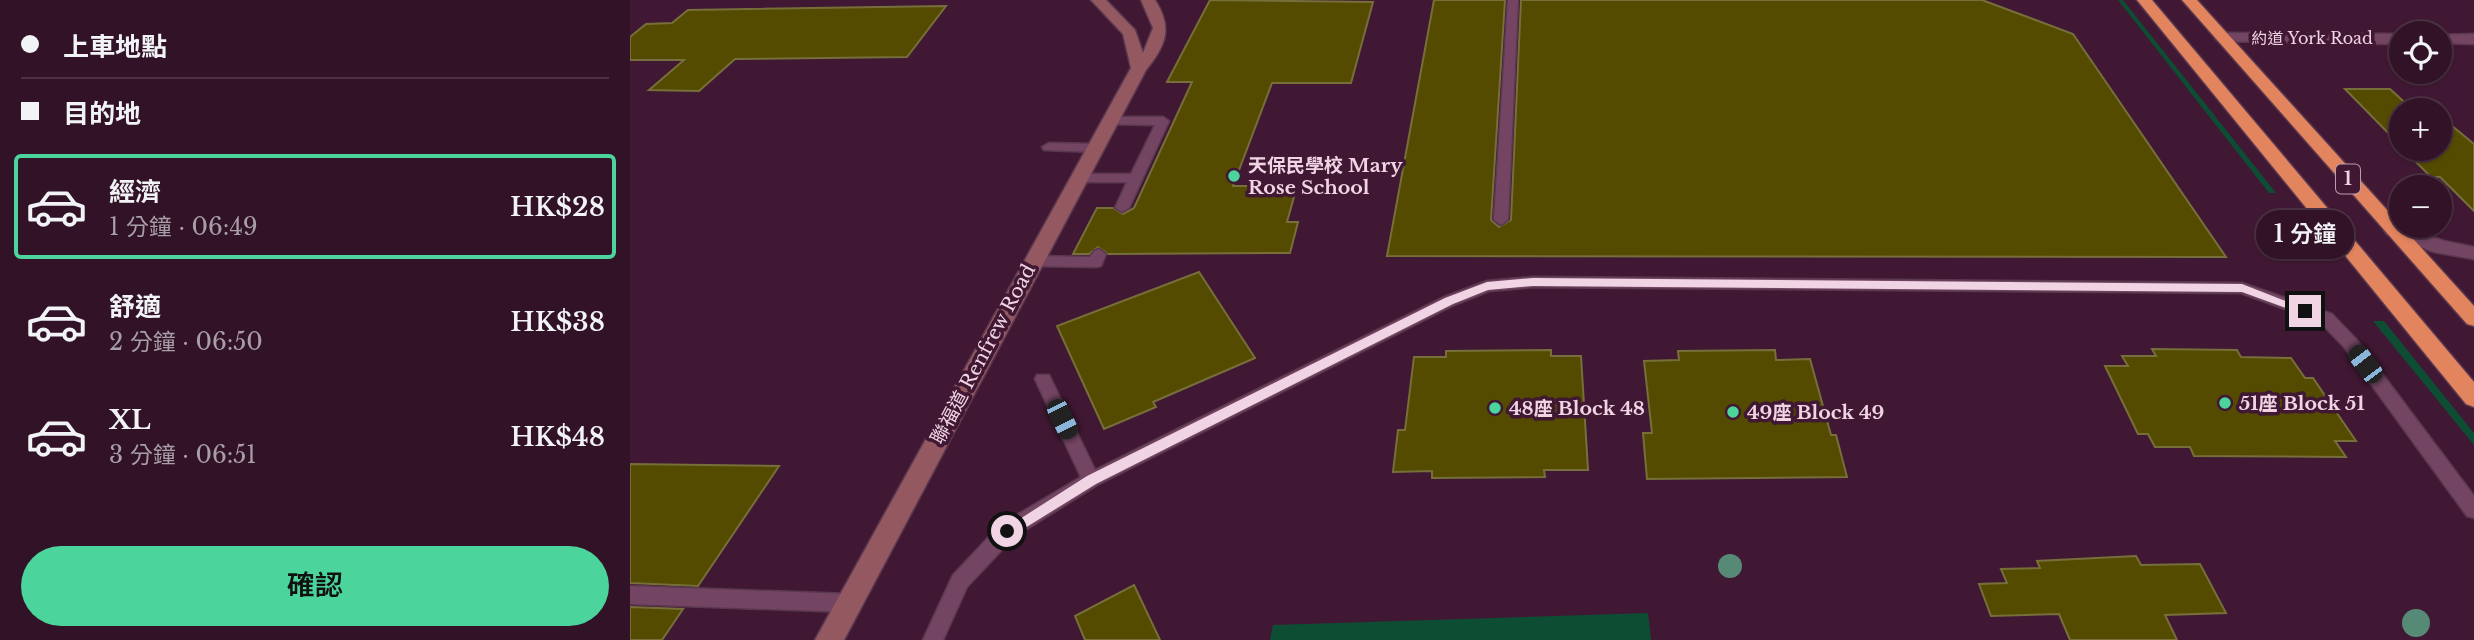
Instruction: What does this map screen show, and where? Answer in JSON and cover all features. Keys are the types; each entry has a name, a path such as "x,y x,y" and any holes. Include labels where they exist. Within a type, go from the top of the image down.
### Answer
{"highway":[{"name":"1","path":"2144,0 2474,398"},
{"name":"1","path":"2189,0 2389,224"},
{"name":"1","path":"2401,238 2474,319"}],"street":[{"path":"1098,0 1130,33 1139,68"},
{"name":"聯福道 Renfrew Road","path":"829,640 1139,68 1156,48 1161,35 1157,13 1148,0"},
{"name":"約道 York Road","path":"2223,38 2389,39"},
{"path":"2452,39 2474,39"},
{"path":"2416,238 2441,247 2474,253"}],"lane":[{"path":"1502,220 1513,0"},
{"path":"1110,121 1163,121 1122,208"},
{"path":"1049,147 1095,148"},
{"path":"1079,178 1136,178"},
{"path":"1034,261 1096,262 1099,254"},
{"path":"933,640 960,581 1007,531 1091,480 1449,301 1487,286 1533,282 2242,288 2326,318 2350,343 2474,510"},
{"path":"1043,379 1091,480"},
{"path":"630,595 849,603"}],"green space":[{"path":"2118,0 2123,0 2276,193 2269,193"},
{"path":"2373,321 2384,321 2474,433 2474,445"},
{"path":"1648,613 1651,640 1270,640 1273,625"}],"building":[{"path":"1210,0 1373,2 1351,83 1272,83 1233,186 1297,186 1287,222 1298,222 1290,253 1108,254 1098,247 1089,254 1073,254 1097,208 1113,208 1123,214 1134,208 1192,82 1167,82"},
{"path":"1434,0 1505,0 1491,220 1499,227 1511,220 1521,0 1982,0 2073,34 2226,257 1387,256"},
{"path":"946,6 907,57 735,59 699,91 649,90 684,60 630,60 630,37 646,24 672,23 688,10"},
{"path":"2345,89 2390,89 2400,98 2389,98 2389,134"},
{"path":"2452,126 2474,144 2474,211 2452,189 2452,175 2429,175 2415,161 2452,161"},
{"path":"1199,272 1255,358 1153,402 1156,407 1104,429 1057,326"},
{"name":"51座 Block 51","path":"2152,349 2237,350 2241,357 2291,358 2305,378 2313,378 2356,441 2335,441 2346,457 2194,456 2190,447 2155,447 2148,434 2138,434 2105,366 2128,366 2122,356 2156,356"},
{"name":"48座 Block 48","path":"1551,350 1551,356 1581,356 1588,470 1544,470 1545,477 1432,478 1432,471 1393,472 1398,430 1405,430 1414,357 1446,357 1446,351"},
{"name":"49座 Block 49","path":"1775,350 1776,360 1810,359 1831,435 1836,435 1847,477 1647,479 1643,433 1652,433 1644,361 1679,360 1678,351"},
{"path":"630,464 779,466 698,586 630,583"},
{"path":"2136,556 2141,565 2200,564 2226,613 2165,615 2177,640 2070,640 2059,614 1991,616 1979,584 2007,583 2001,569 2040,568 2037,561"},
{"path":"1134,585 1160,640 1085,640 1075,616"},
{"path":"630,607 683,609 662,640 630,640"}],"place":[{"name":"天保民學校 Mary Rose School","path":"1234,176"},
{"name":"51座 Block 51","path":"2225,403"},
{"name":"48座 Block 48","path":"1495,408"},
{"name":"49座 Block 49","path":"1733,412"}],"route":[{"path":"1007,531 1091,480 1449,301 1487,286 1533,282 2242,288 2305,311"}]}
